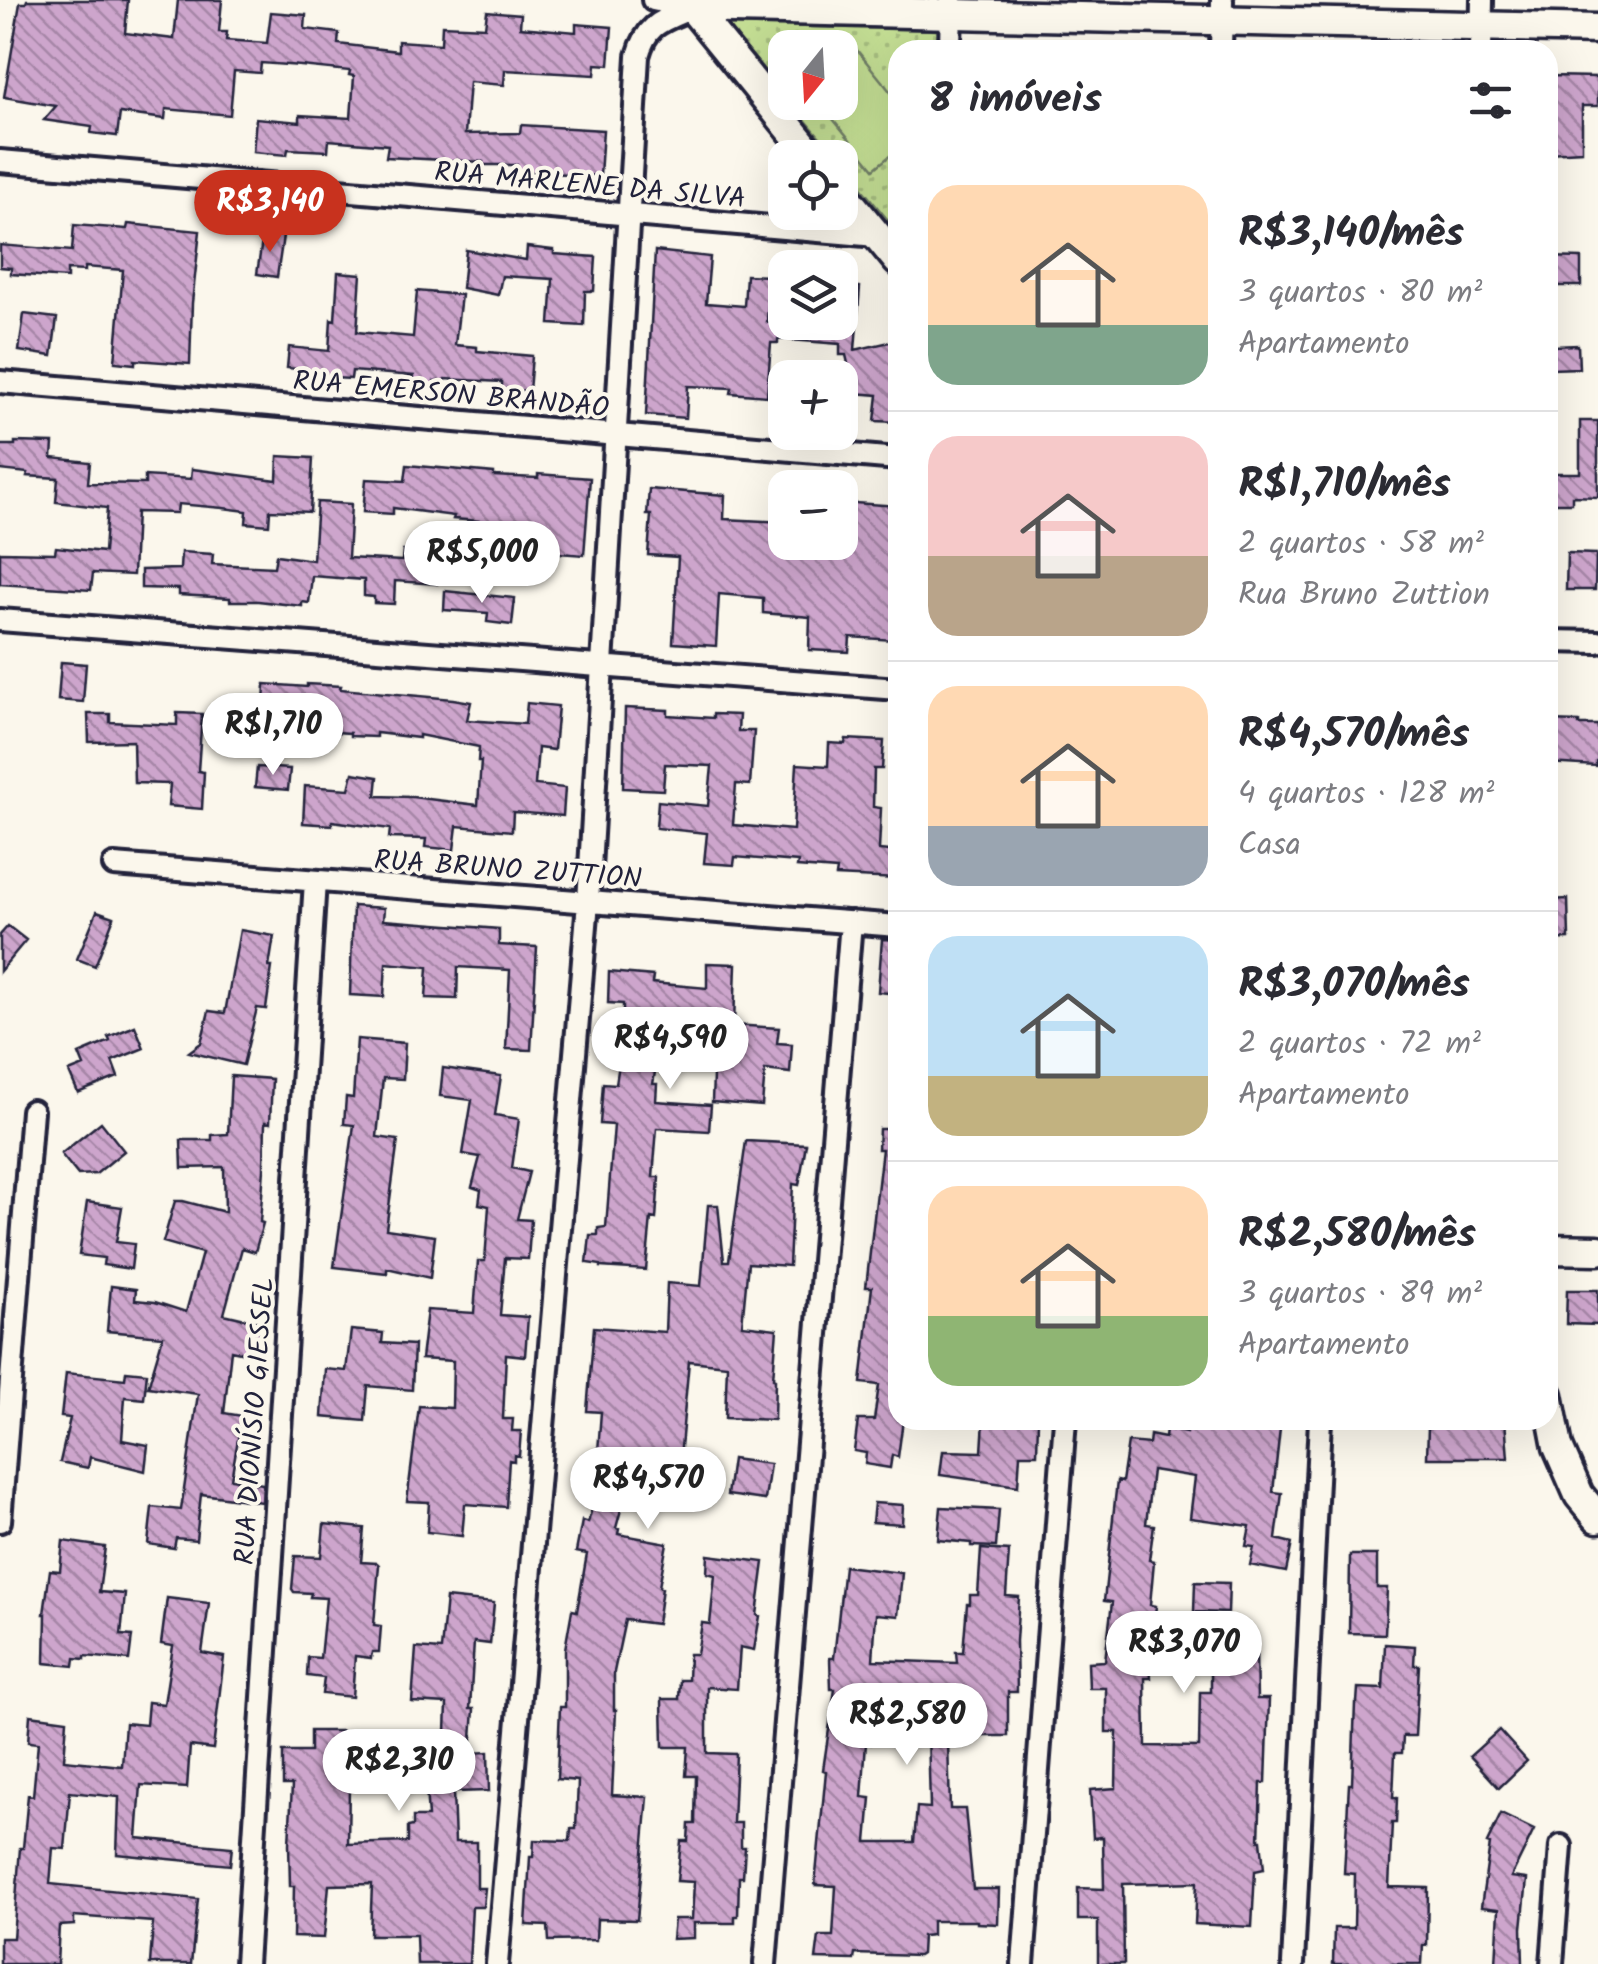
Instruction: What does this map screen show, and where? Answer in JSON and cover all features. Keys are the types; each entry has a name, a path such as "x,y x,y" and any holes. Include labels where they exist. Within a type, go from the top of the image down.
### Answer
{"street":[{"path":"654,0 1221,10 1598,29"},
{"path":"690,3 800,140"},
{"path":"497,1964 588,902 638,56 643,36 690,3"},
{"path":"950,40 951,7"},
{"path":"1220,40 1221,10"},
{"name":"RUA MARLENE DA SILVA","path":"0,161 877,236"},
{"path":"858,212 888,249"},
{"name":"RUA EMERSON BRANDÃO","path":"0,382 888,458"},
{"path":"0,620 888,689"},
{"path":"1558,640 1598,642"},
{"name":"RUA BRUNO ZUTTION","path":"114,865 888,925"},
{"name":"RUA DIONÍSIO GIESSEL","path":"246,1964 315,881"},
{"path":"765,1964 851,922"},
{"path":"0,1520 32,1111"},
{"path":"1558,1249 1598,1250"},
{"path":"1023,1964 1065,1430"},
{"path":"1294,1964 1320,1430"},
{"path":"1555,1430 1578,1494 1598,1518"},
{"path":"1552,1964 1561,1846"}],"green space":[{"path":"727,25 939,30 938,40 888,40 888,220 858,184 858,140 823,140 805,120 858,120 858,30 768,30 768,74"},
{"path":"858,51 888,89 888,157 874,169 858,149 858,140 850,140 834,120 858,120"}],"building":[{"path":"128,0 125,33 174,39 178,0 222,0 219,32 227,32 226,40 267,43 271,12 306,15 305,29 339,33 338,44 398,51 398,41 441,44 442,25 485,27 487,11 521,14 520,27 576,32 576,24 612,27 609,65 596,64 595,75 505,70 504,85 469,82 465,134 520,133 521,125 603,130 600,176 517,171 517,165 386,157 388,145 329,140 328,151 288,149 287,155 253,152 256,118 300,122 300,115 351,118 354,76 349,75 350,71 301,66 261,63 260,73 234,71 230,115 166,109 165,119 120,113 117,136 91,133 92,127 44,120 56,106 4,97 20,3"},
{"path":"1558,76 1598,77 1598,106 1582,106 1582,151 1558,152"},
{"path":"128,224 200,231 190,364 115,362 123,270 85,267 85,271 67,270 67,278 11,274 11,268 0,267 0,245 72,251 74,225 127,229"},
{"path":"263,234 283,236 277,277 257,274"},
{"path":"527,247 554,250 554,254 596,257 594,291 585,291 584,326 550,324 553,279 502,276 498,295 462,288 466,250 526,260"},
{"path":"655,251 710,257 706,303 744,306 746,275 768,276 768,340 778,343 771,343 767,396 731,393 732,388 688,386 686,418 646,415"},
{"path":"1558,257 1581,258 1581,286 1558,286"},
{"path":"338,272 361,274 357,332 413,337 417,291 461,295 455,345 532,356 529,391 502,389 502,382 445,379 434,381 434,387 413,386 414,376 352,371 351,379 314,377 315,371 287,368 289,347 329,351"},
{"path":"24,314 57,318 52,356 19,351"},
{"path":"790,340 856,340 855,350 888,342 888,422 875,421 878,395 858,393 858,360 840,355 840,344"},
{"path":"1578,345 1579,368 1558,369 1558,346"},
{"path":"1580,421 1598,421 1598,497 1572,496 1572,503 1558,503 1558,473 1580,473"},
{"path":"53,443 52,458 90,462 88,483 145,484 145,476 191,479 192,469 277,480 278,456 313,458 310,512 270,510 269,525 246,523 247,511 223,508 178,504 177,513 136,512 133,575 93,573 91,590 0,584 0,552 55,553 56,547 104,552 107,508 56,502 58,478 0,470 0,445"},
{"path":"407,465 494,476 590,478 584,555 532,551 534,525 453,519 454,516 393,508 393,514 363,512 366,479 405,481"},
{"path":"649,489 725,495 724,519 768,521 768,560 858,560 858,503 888,505 888,640 850,637 849,652 809,650 810,617 763,613 763,598 719,594 716,646 673,643 678,557 648,555 651,515 647,515"},
{"path":"317,502 351,504 348,558 402,561 403,551 439,553 437,584 395,581 394,604 374,603 374,597 364,596 364,580 312,576 309,603 302,602 302,606 179,595 179,589 141,588 141,570 180,569 181,552 213,554 212,564 274,567 276,555 313,560"},
{"path":"1567,553 1596,554 1595,590 1566,590"},
{"path":"445,591 515,598 512,625 487,622 488,613 444,610"},
{"path":"61,662 86,664 83,702 58,700"},
{"path":"265,684 341,686 340,689 471,702 467,720 525,724 527,703 558,706 554,750 538,748 535,785 565,788 563,816 513,812 512,831 457,826 454,850 425,847 426,839 389,838 390,829 332,821 332,825 303,823 305,786 349,789 353,773 378,777 376,796 478,805 479,747 419,735 350,736 263,724"},
{"path":"625,708 713,718 713,714 739,715 738,731 754,731 750,785 736,784 733,825 793,830 797,764 828,766 829,743 845,744 846,739 884,741 882,769 874,769 873,807 881,808 879,850 888,851 888,879 836,876 837,870 797,867 798,862 735,857 734,865 704,863 707,833 656,828 658,801 708,806 712,766 665,764 663,790 623,788"},
{"path":"177,713 202,714 198,771 204,772 202,809 168,806 170,784 134,783 133,741 89,742 88,714 110,714 110,722 177,725"},
{"path":"1558,721 1598,725 1596,766 1558,764"},
{"path":"257,767 290,769 288,790 255,787"},
{"path":"1568,899 1569,939 1558,940 1558,900"},
{"path":"353,906 384,908 383,920 499,929 499,945 537,947 531,1050 506,1049 510,970 458,967 457,999 426,998 428,967 386,963 384,997 350,995"},
{"path":"97,911 114,917 95,966 77,959"},
{"path":"8,926 26,940 0,971 0,935"},
{"path":"240,930 274,936 266,1009 257,1008 243,1065 189,1052 201,1043 209,1011 225,1013"},
{"path":"882,939 888,939 888,993 878,992"},
{"path":"707,963 736,964 734,1025 779,1028 777,1043 792,1044 790,1073 765,1070 762,1106 712,1102 714,1047 660,1043 653,1084 657,1084 656,1101 711,1105 709,1131 657,1128 653,1177 659,1177 656,1219 651,1218 646,1270 587,1263 590,1235 598,1235 598,1228 606,1227 614,1125 600,1124 603,1083 616,1084 626,1017 623,1004 608,1003 609,972 653,976 652,983 707,988"},
{"path":"135,1026 144,1048 112,1061 118,1077 78,1093 69,1072 84,1066 79,1054"},
{"path":"357,1039 405,1043 403,1079 383,1078 377,1137 398,1140 386,1229 435,1236 430,1278 387,1268 387,1273 334,1267 354,1125 344,1124 346,1097 353,1098"},
{"path":"443,1068 501,1076 495,1115 519,1119 512,1168 529,1172 517,1219 531,1220 528,1259 505,1258 500,1315 528,1317 525,1356 506,1354 503,1419 513,1419 512,1431 521,1431 519,1456 509,1460 506,1507 465,1504 462,1536 427,1532 429,1502 407,1501 419,1406 452,1408 453,1361 421,1359 427,1310 474,1313 478,1261 485,1261 489,1206 479,1204 481,1190 472,1187 480,1157 463,1154 472,1100 440,1096"},
{"path":"231,1076 272,1079 270,1123 265,1122 260,1222 263,1223 255,1252 242,1248 224,1314 262,1323 254,1355 231,1350 224,1413 242,1416 231,1479 263,1484 262,1502 201,1494 196,1540 176,1538 174,1548 148,1544 152,1507 181,1510 198,1394 148,1387 163,1336 107,1331 111,1286 136,1289 135,1300 186,1312 202,1253 163,1242 175,1201 225,1212 224,1167 182,1168 181,1140 212,1140 212,1135 228,1134"},
{"path":"101,1122 124,1151 96,1174 78,1175 61,1154"},
{"path":"879,1129 888,1129 888,1430 902,1430 898,1457 892,1455 890,1468 865,1464 866,1453 854,1451 858,1420 874,1420 879,1385 861,1383 872,1287 866,1287 882,1149 878,1149"},
{"path":"746,1141 806,1144 799,1185 793,1184 789,1266 748,1263 742,1325 777,1329 774,1420 725,1418 727,1365 689,1361 679,1469 633,1466 616,1528 618,1534 667,1543 657,1624 625,1620 614,1672 612,1795 648,1797 637,1920 597,1919 596,1940 549,1941 548,1926 526,1925 530,1857 534,1840 570,1841 571,1829 576,1829 578,1781 557,1779 560,1707 565,1707 565,1649 572,1610 577,1611 587,1554 576,1552 582,1521 588,1523 607,1452 598,1451 601,1412 587,1411 594,1327 665,1332 667,1283 701,1286 708,1205 718,1205 724,1261 729,1261"},
{"path":"87,1202 122,1207 116,1242 134,1244 131,1269 103,1265 104,1258 79,1255"},
{"path":"1567,1290 1598,1290 1598,1325 1566,1324"},
{"path":"351,1330 383,1333 382,1343 414,1345 412,1390 368,1386 365,1421 322,1417 325,1369 346,1371"},
{"path":"126,1371 147,1373 144,1399 125,1397 122,1440 148,1445 145,1471 90,1457 88,1468 60,1462 70,1418 61,1417 66,1373 125,1379"},
{"path":"983,1430 1038,1430 1037,1454 1020,1454 1018,1486 940,1475 943,1451 982,1452"},
{"path":"1166,1430 1280,1430 1273,1492 1282,1493 1276,1539 1292,1543 1286,1572 1250,1565 1254,1547 1246,1546 1250,1526 1190,1518 1195,1477 1152,1470 1146,1524 1154,1525 1149,1560 1154,1561 1150,1605 1156,1606 1151,1678 1145,1678 1146,1746 1199,1747 1200,1692 1211,1692 1211,1649 1256,1649 1257,1699 1269,1699 1259,1840 1264,1869 1255,1871 1252,1927 1195,1924 1197,1882 1123,1884 1124,1964 1098,1964 1098,1920 1078,1920 1078,1888 1104,1889 1103,1837 1093,1838 1090,1790 1116,1788 1117,1732 1106,1732 1106,1688 1089,1688 1088,1662 1105,1661 1112,1602 1104,1601 1117,1481 1122,1482 1128,1442 1149,1444 1150,1435 1165,1438"},
{"path":"1428,1430 1506,1430 1508,1458 1427,1458"},
{"path":"732,1459 770,1464 765,1500 727,1495"},
{"path":"874,1503 903,1505 902,1524 872,1522"},
{"path":"941,1507 999,1510 996,1547 938,1540"},
{"path":"324,1524 364,1528 361,1562 379,1565 374,1625 381,1626 379,1652 372,1652 371,1658 355,1656 352,1697 322,1694 324,1678 307,1676 308,1657 320,1658 326,1598 310,1597 311,1593 292,1589 295,1556 321,1557"},
{"path":"63,1541 105,1547 99,1592 125,1594 121,1635 132,1636 129,1660 85,1656 75,1658 74,1666 45,1663 44,1614 50,1570 60,1571"},
{"path":"981,1549 1009,1551 1006,1596 1019,1597 1017,1692 1008,1692 1008,1736 955,1736 955,1741 948,1742 950,1809 965,1809 973,1889 999,1889 998,1924 932,1921 932,1935 922,1936 918,1956 855,1954 854,1960 816,1959 819,1936 833,1936 836,1886 815,1885 826,1771 823,1770 835,1689 831,1689 830,1658 834,1658 844,1566 902,1573 898,1616 876,1614 873,1660 957,1663 956,1652 963,1652 967,1604 970,1595 978,1595","holes":["878,1690 927,1692 930,1808 917,1807 914,1842 867,1842 871,1798 862,1797 866,1743 871,1744"]},
{"path":"708,1555 764,1562 754,1650 740,1647 737,1689 707,1687 707,1753 736,1754 733,1823 741,1823 741,1847 745,1847 743,1877 739,1877 735,1923 694,1923 694,1938 672,1939 674,1919 692,1919 694,1882 677,1881 681,1841 688,1841 689,1824 695,1824 696,1776 686,1776 688,1747 663,1747 662,1699 679,1699 680,1680 688,1680 689,1654 697,1654 702,1623 710,1624 715,1575 707,1573"},
{"path":"1350,1555 1377,1555 1377,1588 1387,1588 1385,1634 1349,1633"},
{"path":"1195,1582 1229,1583 1228,1613 1194,1612"},
{"path":"167,1598 209,1603 202,1653 224,1657 213,1749 190,1746 187,1788 141,1785 137,1838 232,1847 230,1865 117,1854 119,1797 70,1792 65,1849 53,1848 50,1884 198,1899 191,1964 150,1964 153,1922 74,1916 74,1925 59,1926 57,1964 0,1964 0,1938 13,1938 20,1848 28,1795 33,1796 38,1743 28,1742 30,1715 67,1720 64,1760 122,1766 125,1723 146,1725 148,1702 164,1704 173,1646 161,1644"},
{"path":"446,1598 494,1603 490,1644 474,1642 470,1709 474,1709 471,1753 488,1752 489,1791 453,1792 455,1842 477,1842 477,1888 485,1888 483,1907 472,1907 469,1964 417,1964 416,1935 370,1935 372,1884 329,1885 324,1938 293,1937 294,1886 290,1886 289,1844 292,1785 283,1785 283,1752 310,1752 310,1731 342,1731 342,1758 366,1758 367,1786 349,1786 348,1844 408,1842 413,1817 428,1817 422,1732 446,1733 447,1704 412,1702 416,1648 441,1650"},
{"path":"1385,1644 1415,1646 1414,1665 1419,1665 1415,1736 1403,1736 1402,1753 1395,1753 1396,1823 1392,1823 1389,1887 1428,1888 1427,1945 1423,1945 1422,1964 1333,1964 1334,1928 1354,1928 1355,1874 1344,1873 1355,1703 1358,1688 1383,1689"},
{"path":"1499,1730 1527,1761 1499,1788 1470,1756"},
{"path":"1501,1814 1534,1830 1511,1877 1527,1879 1523,1964 1496,1964 1499,1909 1481,1907 1490,1844 1487,1843"}]}
